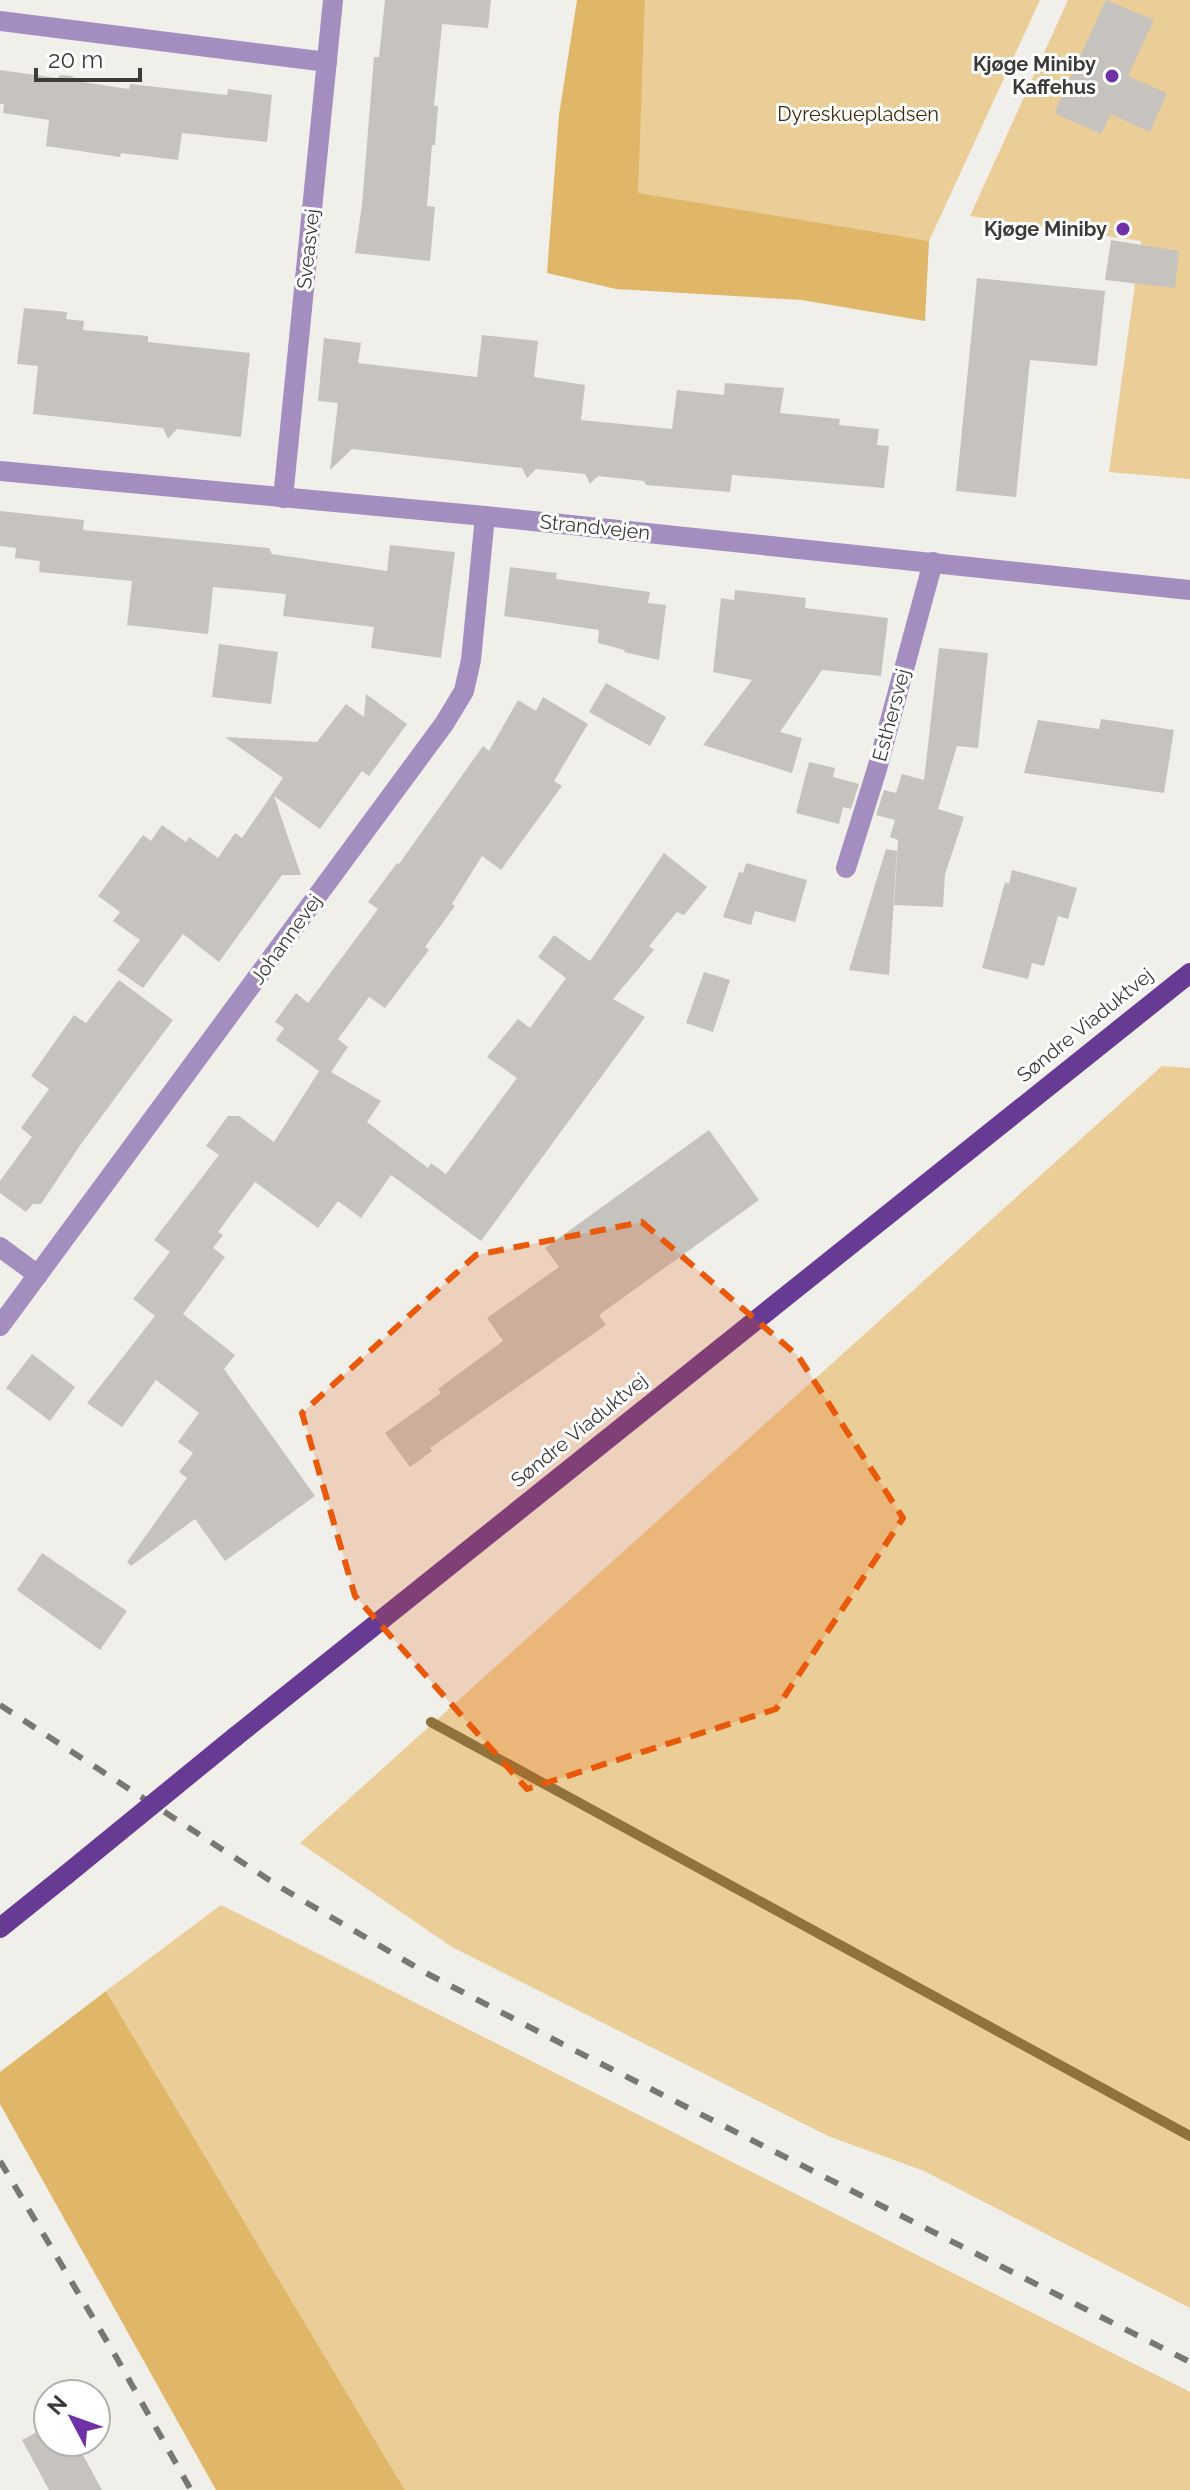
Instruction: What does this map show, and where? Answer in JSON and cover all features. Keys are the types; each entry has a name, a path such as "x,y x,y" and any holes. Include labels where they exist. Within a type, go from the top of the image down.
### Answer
{"main road":[{"name":"Søndre Viaduktvej","path":"0,1928 1190,973"}],"street":[{"name":"Sveasvej","path":"283,498 333,0"},
{"path":"0,21 327,62"},
{"name":"Strandvejen","path":"0,471 485,516 1190,590"},
{"name":"Johannevej","path":"0,1326 436,736 464,691 471,660 485,516"},
{"name":"Esthersvej","path":"846,868 877,769 933,562"},
{"path":"0,1247 38,1275"}],"highlighted area":[{"path":"642,1222 798,1356 903,1518 776,1709 527,1789 355,1596 302,1413 476,1255"}],"green space":[{"name":"Dyreskuepladsen","path":"645,0 1040,0 929,241 637,198"},
{"name":"Kjøge Miniby","path":"1068,0 1190,0 1190,479 1109,472 1141,241 970,216"},
{"path":"1162,1066 1190,1068 1190,2308 924,2171 828,2136 452,1947 300,1843"},
{"path":"221,1905 1190,2392 1190,2490 405,2490 106,1991"}],"shaded area":[{"path":"577,0 645,0 638,193 929,241 925,321 802,300 616,289 547,273 559,115"},
{"path":"106,1991 405,2490 216,2490 0,2104 0,2072"}],"building":[{"path":"385,0 491,0 488,28 442,24 434,106 438,106 435,145 432,145 427,206 435,207 430,261 355,253 374,57 379,57"},
{"path":"1106,0 1154,20 1128,76 1167,93 1150,132 1111,114 1101,134 1054,113"},
{"path":"0,70 57,78 61,75 72,76 76,81 129,89 130,84 227,95 228,89 272,95 267,142 182,133 178,160 121,153 120,157 46,146 49,120 3,113"},
{"path":"1111,240 1179,251 1175,288 1105,280"},
{"path":"977,278 1105,291 1097,366 1030,360 1016,497 956,491"},
{"path":"24,308 67,312 66,319 84,321 83,330 148,336 148,342 250,353 241,437 177,429 168,439 163,428 33,414 38,366 17,364"},
{"path":"482,335 538,341 534,377 585,385 581,420 672,429 677,390 724,395 725,383 784,388 780,413 840,419 839,425 879,429 877,445 889,446 884,488 732,475 730,492 646,485 644,481 598,476 590,484 585,474 536,469 527,478 522,468 352,449 330,470 338,403 318,401 324,338 361,343 358,363 477,377"},
{"path":"0,511 84,520 83,530 269,548 272,554 387,571 390,545 455,552 441,658 371,648 374,627 283,616 286,594 213,587 208,634 127,625 132,581 39,572 40,561 15,558 16,548 0,546"},
{"path":"510,567 557,573 556,579 650,592 648,603 666,605 659,660 598,643 599,630 504,616"},
{"path":"735,590 806,598 805,608 888,618 881,676 822,670 780,732 802,738 792,773 703,745 752,680 713,672 721,598 734,600"},
{"path":"219,644 278,652 271,704 212,697"},
{"path":"939,648 988,653 978,748 957,746 938,809 964,817 945,874 943,907 894,905 898,840 890,837 895,820 876,815 884,790 896,793 902,774 924,780"},
{"path":"606,683 666,717 650,746 589,712"},
{"path":"366,694 407,724 369,776 362,771 320,829 274,796 301,875 282,875 219,962 183,934 143,988 117,970 140,940 113,921 120,912 98,896 143,835 151,841 162,825 186,842 189,837 218,858 235,833 242,838 283,778 225,737 317,742 346,704 364,717"},
{"path":"543,697 588,724 554,781 562,786 501,870 482,856 452,904 455,906 425,947 429,950 385,1008 369,997 338,1039 348,1047 331,1072 381,1101 367,1122 428,1168 431,1163 446,1174 517,1078 487,1057 518,1019 530,1028 566,978 538,957 554,935 590,961 664,853 707,887 684,915 677,912 649,946 654,950 613,999 645,1017 481,1241 391,1175 361,1218 338,1201 318,1228 255,1182 218,1232 223,1235 213,1248 225,1257 183,1314 235,1355 224,1369 315,1496 225,1561 195,1519 131,1566 127,1562 187,1478 179,1472 193,1453 178,1442 199,1413 156,1380 122,1427 87,1403 155,1316 133,1299 170,1252 154,1240 219,1155 206,1146 228,1116 239,1116 274,1142 319,1071 276,1040 284,1028 275,1022 296,993 308,1003 378,909 368,902 399,864 483,746 489,751 518,700 536,711"},
{"path":"1101,719 1174,730 1164,793 1024,773 1038,720 1099,729"},
{"path":"809,762 835,768 833,777 859,784 851,809 843,807 839,824 796,813"},
{"path":"886,849 897,851 889,975 849,970"},
{"path":"746,863 807,880 795,922 755,911 751,925 723,917 739,872 743,873"},
{"path":"1012,870 1077,888 1068,919 1058,916 1044,966 1032,963 1028,979 982,968 1005,882 1009,884"},
{"path":"704,972 730,980 713,1032 686,1023"},
{"path":"119,980 173,1020 81,1144 41,1204 33,1204 26,1212 0,1193 0,1181 32,1137 21,1128 49,1089 31,1076 74,1015 86,1023"},
{"path":"709,1130 759,1200 599,1315 606,1325 430,1448 432,1451 410,1467 385,1433 441,1393 438,1389 503,1341 487,1318 559,1267 545,1248"},
{"path":"32,1354 75,1387 50,1421 6,1388"},
{"path":"42,1553 127,1611 100,1650 17,1590"},
{"path":"32,2435 32,2458 85,2458 102,2490 49,2490 22,2440"}],"waterway":[{"path":"431,1722 1190,2136"}],"railway":[{"path":"0,1705 280,1887 426,1973 1190,2362"},
{"path":"0,2161 191,2490"}],"place":[{"name":"Kjøge Miniby Kaffehus","path":"1112,76"},
{"name":"Kjøge Miniby","path":"1123,229"}]}
